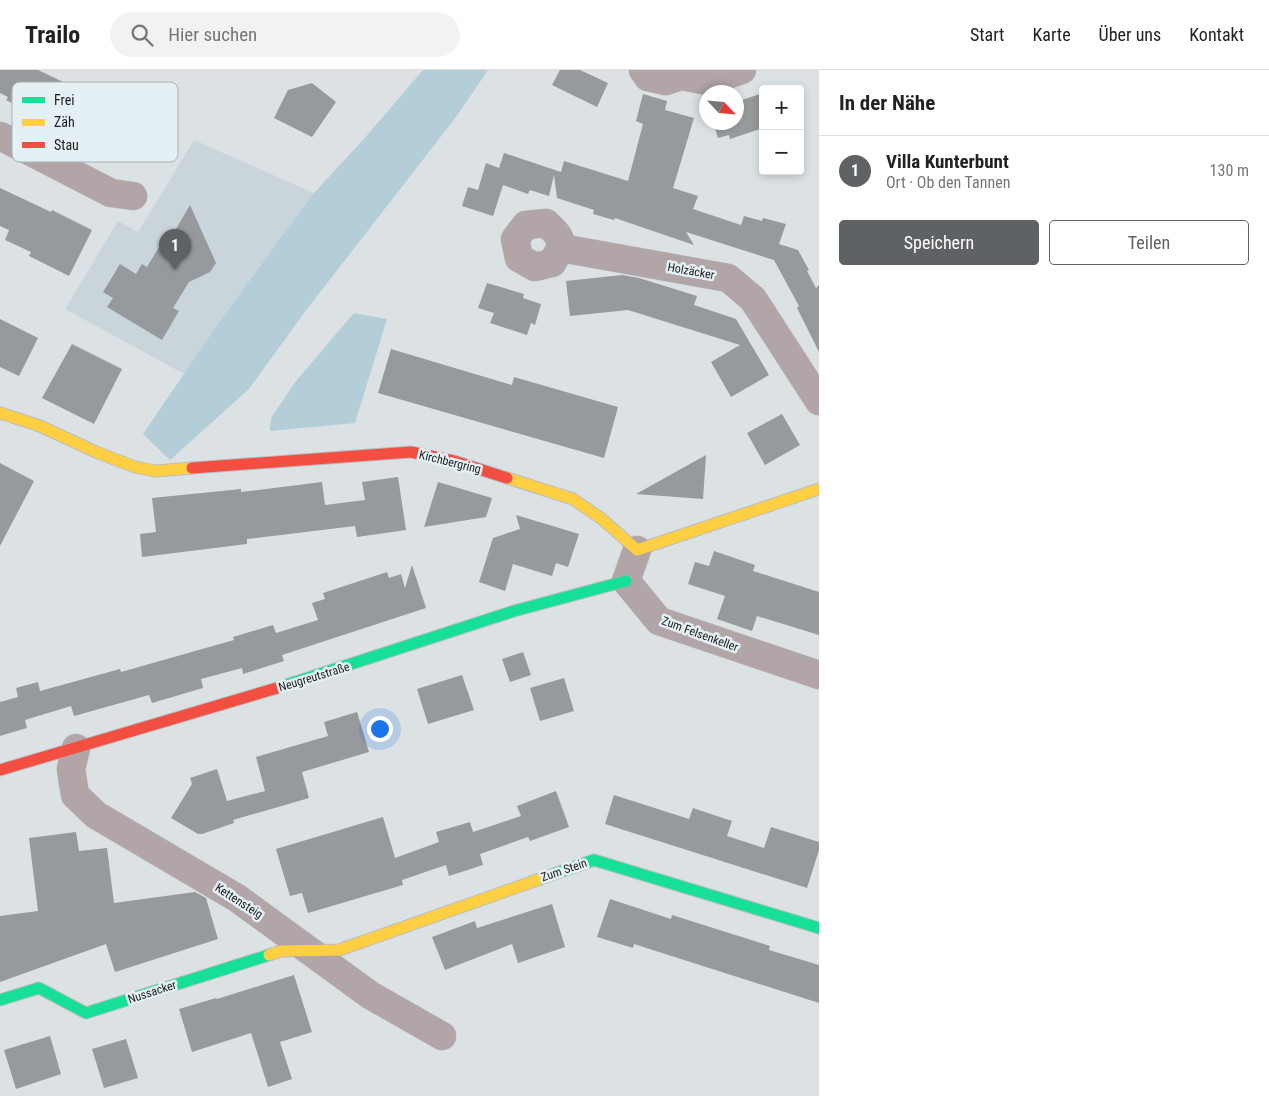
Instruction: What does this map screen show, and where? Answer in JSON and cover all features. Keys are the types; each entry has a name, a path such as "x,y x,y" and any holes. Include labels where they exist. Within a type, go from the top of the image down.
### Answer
{"street":[{"path":"643,70 648,77 666,81 681,73 708,81 742,70"},
{"path":"0,136 12,142"},
{"path":"51,162 111,193 133,196"},
{"name":"Holzäcker","path":"561,248 728,278 753,299 819,401"},
{"name":"Kirchbergring","path":"0,413 20,417 114,461 135,468 155,471 411,452 446,459 573,499 602,519 637,550"},
{"path":"626,581 637,550 819,490"},
{"name":"Zum Felsenkeller","path":"626,581 659,621 819,675"},
{"name":"Neugreutstraße","path":"0,770 313,678 514,611 626,581"},
{"name":"Kettensteig","path":"76,748 70,770 75,795 96,815 237,898 370,995 442,1036"},
{"name":"Zum Stein","path":"310,950 339,950 594,860 819,928"},
{"name":"Nussacker","path":"0,1000 39,988 86,1014 281,951 310,950"}],"shaded area":[{"path":"423,70 488,70 456,117 307,309 249,389 170,460 143,434 222,318 314,193 363,140"},
{"path":"194,140 314,193 222,318 184,374 65,309 118,221 138,232"},
{"path":"354,313 387,319 355,423 270,431 271,418 296,381"}],"building":[{"path":"0,70 38,70 63,82 12,82 12,103 6,100 8,97 0,93"},
{"path":"560,70 580,70 608,83 597,107 552,85"},
{"path":"312,83 336,102 312,137 274,118 288,90"},
{"path":"643,94 667,101 665,110 694,118 673,188 698,196 693,209 741,225 744,216 762,221 763,218 786,224 779,244 798,250 816,288 819,285 819,352 797,308 799,306 774,260 686,232 694,245 615,218 614,220 593,214 594,210 557,198 554,175 549,196 530,190 528,194 503,185 493,216 462,206 468,187 478,190 486,163 499,168 504,153 561,172 564,161 628,181 643,124 636,121"},
{"path":"759,94 759,129 730,139 729,135 718,138 716,130 744,130 744,99"},
{"path":"0,188 51,212 52,210 92,230 69,276 29,256 31,252 5,240 9,230 0,226"},
{"path":"190,205 216,263 210,272 189,282 173,308 179,311 162,340 107,307 113,298 103,292 120,264 136,274 142,264 147,267 164,239 173,234"},
{"path":"622,275 639,278 697,296 694,305 736,319 769,375 731,397 711,362 740,345 628,310 570,316 566,281"},
{"path":"487,283 524,294 523,298 541,304 535,325 531,323 527,335 490,323 494,313 478,308"},
{"path":"0,319 38,338 19,376 0,367"},
{"path":"72,344 122,369 94,424 42,398"},
{"path":"391,349 512,385 514,377 618,407 604,458 378,393"},
{"path":"782,414 800,445 765,465 747,433"},
{"path":"706,455 703,499 636,494"},
{"path":"0,463 34,481 0,546"},
{"path":"398,477 406,530 357,537 355,526 247,539 247,544 142,557 140,534 156,532 152,498 241,489 241,492 322,482 325,505 365,500 362,482"},
{"path":"438,482 492,498 486,517 424,527"},
{"path":"516,515 579,534 568,567 556,563 552,576 513,564 505,591 479,582 493,538 520,529"},
{"path":"714,551 755,565 753,571 819,592 819,635 757,616 752,631 717,619 725,596 688,584 695,562 709,566"},
{"path":"412,565 426,608 282,655 284,661 243,674 242,668 201,679 203,688 152,703 149,695 74,716 71,706 25,720 27,728 0,736 0,702 18,697 16,688 38,682 40,691 120,669 121,672 234,640 233,637 273,625 276,633 318,620 312,603 325,599 323,593 387,572 389,578 401,574 405,588"},
{"path":"523,652 531,675 510,682 502,659"},
{"path":"462,675 474,710 428,724 417,689"},
{"path":"564,678 574,711 540,721 530,688"},
{"path":"357,712 369,752 302,772 309,798 233,820 234,823 202,834 198,834 171,818 192,784 190,778 217,769 227,801 265,791 256,757 328,736 324,722"},
{"path":"556,791 569,827 530,841 528,837 480,854 483,865 449,876 446,865 402,880 403,885 308,913 302,893 290,896 276,849 383,817 395,858 439,842 436,832 470,822 473,832 521,816 517,806"},
{"path":"614,795 689,819 693,808 732,821 727,836 764,848 771,827 819,842 819,850 807,888 605,824"},
{"path":"76,832 79,851 107,848 114,903 195,892 206,898 218,939 115,972 106,944 0,982 0,916 38,911 29,838"},
{"path":"610,899 671,919 672,915 770,946 769,950 819,965 819,1003 634,944 633,948 597,937"},
{"path":"552,904 565,947 518,963 512,944 445,970 432,937 475,921 477,928"},
{"path":"294,975 312,1032 280,1042 292,1079 268,1087 251,1033 192,1052 179,1009"},
{"path":"50,1036 61,1074 16,1089 4,1050"},
{"path":"126,1039 138,1078 104,1088 92,1049"}],"traffic: fast":[{"path":"277,688 514,611 626,581"},
{"path":"540,879 594,860 819,928"},
{"path":"0,1000 39,988 86,1013 269,955"}],"traffic: slow":[{"path":"0,413 40,426 96,452 135,467 155,471 192,468"},
{"path":"507,478 573,499 602,519 637,550 819,489"},
{"path":"269,955 281,951 339,950 540,879"}],"traffic: jam":[{"path":"192,468 411,452 454,461 507,478"},
{"path":"0,770 277,688"}],"place":[{"name":"Villa Kunterbunt","path":"175,270"}]}
